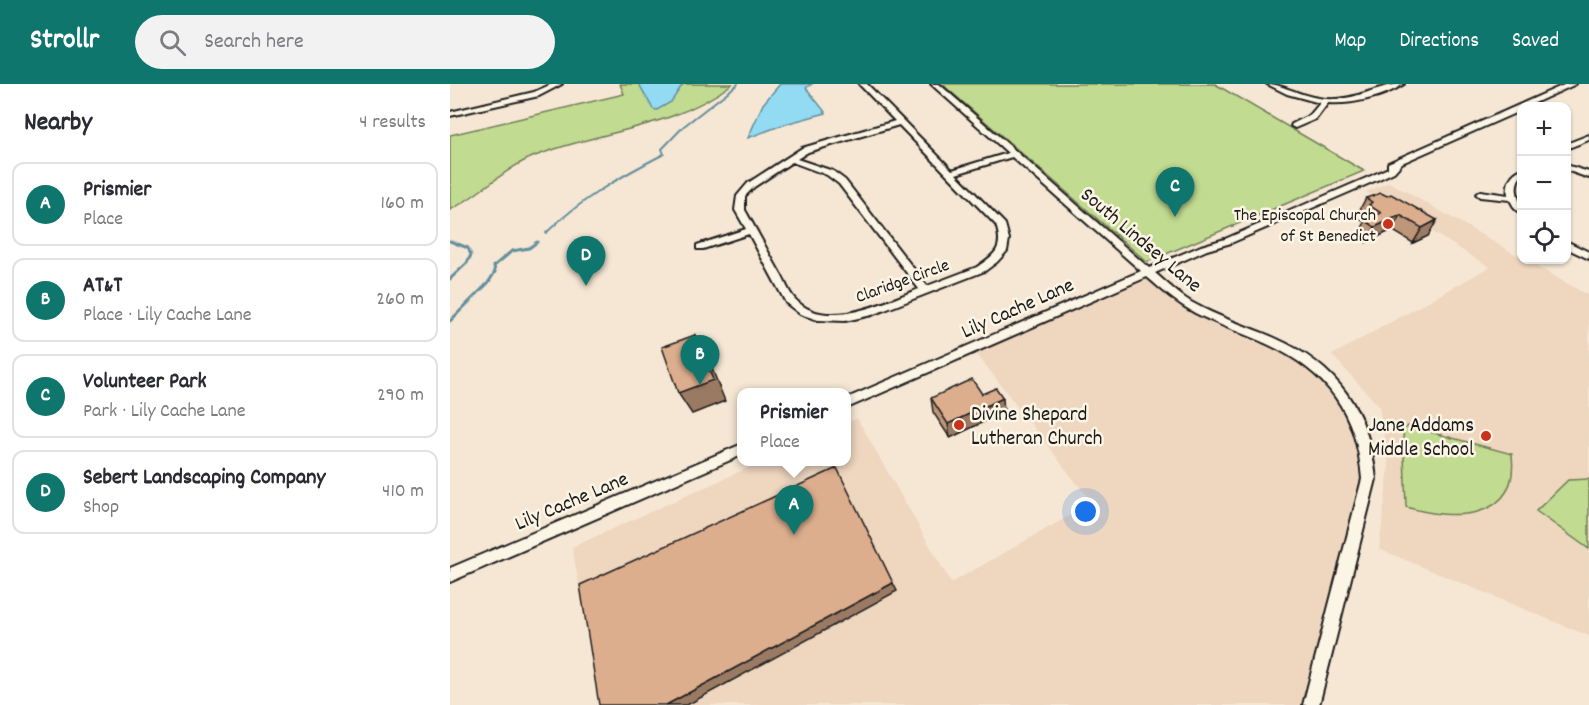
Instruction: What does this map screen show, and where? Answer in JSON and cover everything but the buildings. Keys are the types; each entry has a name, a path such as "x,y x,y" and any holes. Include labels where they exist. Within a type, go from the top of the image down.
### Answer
{"street":[{"name":"Claridge Circle","path":"863,84 901,122 951,173 1000,224 1005,235 1005,247 996,258 981,269 868,312 845,317 822,317 804,311 790,300 740,210 741,196 751,185 805,150 901,122"},
{"name":"South Lindsey Lane","path":"935,84 1174,295 1200,313 1270,341 1309,362 1345,398 1361,429 1369,458 1369,479 1311,705"},
{"path":"1271,84 1288,92 1325,102 1343,103 1365,98 1400,84"},
{"name":"Lily Cache Lane","path":"1533,102 1572,84"},
{"path":"450,114 536,94 560,85"},
{"path":"1294,126 1312,117 1325,102"},
{"name":"Lily Cache Lane","path":"851,401 1204,248 1228,241 1374,178 1398,164 1517,109"},
{"path":"1571,145 1589,137"},
{"path":"951,173 1013,154"},
{"path":"790,159 838,178 925,290"},
{"path":"1571,169 1589,174"},
{"path":"1517,175 1512,179 1512,198 1520,210"},
{"path":"1480,194 1512,198"},
{"path":"700,247 752,231"},
{"path":"1571,246 1589,256"},
{"name":"Lily Cache Lane","path":"450,575 737,450"}],"shaded area":[{"name":"Jane Addams Middle School","path":"1389,182 1517,255 1517,264 1533,264 1589,296 1589,636 1379,549 1389,466 1379,406 1332,355 1490,267 1366,192"},
{"path":"1148,277 1196,315 1273,345 1318,375 1337,396 1351,417 1364,472 1303,705 601,705 572,547 752,466 851,466 851,421 857,418 951,583 1092,503 976,353"}],"green space":[{"path":"620,84 732,84 710,99 662,120 560,147 535,156 513,167 450,210 450,135 624,94"},
{"path":"942,84 1215,84 1364,171 1147,262"},
{"path":"1408,426 1512,454 1512,476 1505,493 1494,504 1480,511 1462,514 1424,512 1406,507 1403,430"},
{"path":"1589,479 1589,549 1536,511 1568,480"}],"water":[{"path":"639,84 683,84 671,102 657,110 653,109"},
{"path":"780,84 812,84 806,88 826,113 785,124 748,138 763,104"}],"waterway":[{"path":"546,233 573,209 602,189 664,154 662,149 684,126 738,84"},
{"path":"450,241 468,248 471,255 467,263 450,279"},
{"path":"450,321 488,283 495,272 494,266 512,251 529,248 537,242"}],"place":[{"name":"Volunteer Park","path":"1175,217"},
{"name":"The Episcopal Church of St Benedict","path":"1388,224"},
{"name":"Sebert Landscaping Company","path":"586,286"},
{"name":"AT&T","path":"700,385"},
{"name":"Divine Shepard Lutheran Church","path":"959,425"},
{"name":"Jane Addams Middle School","path":"1486,436"},
{"name":"Prismier","path":"794,535"}]}
